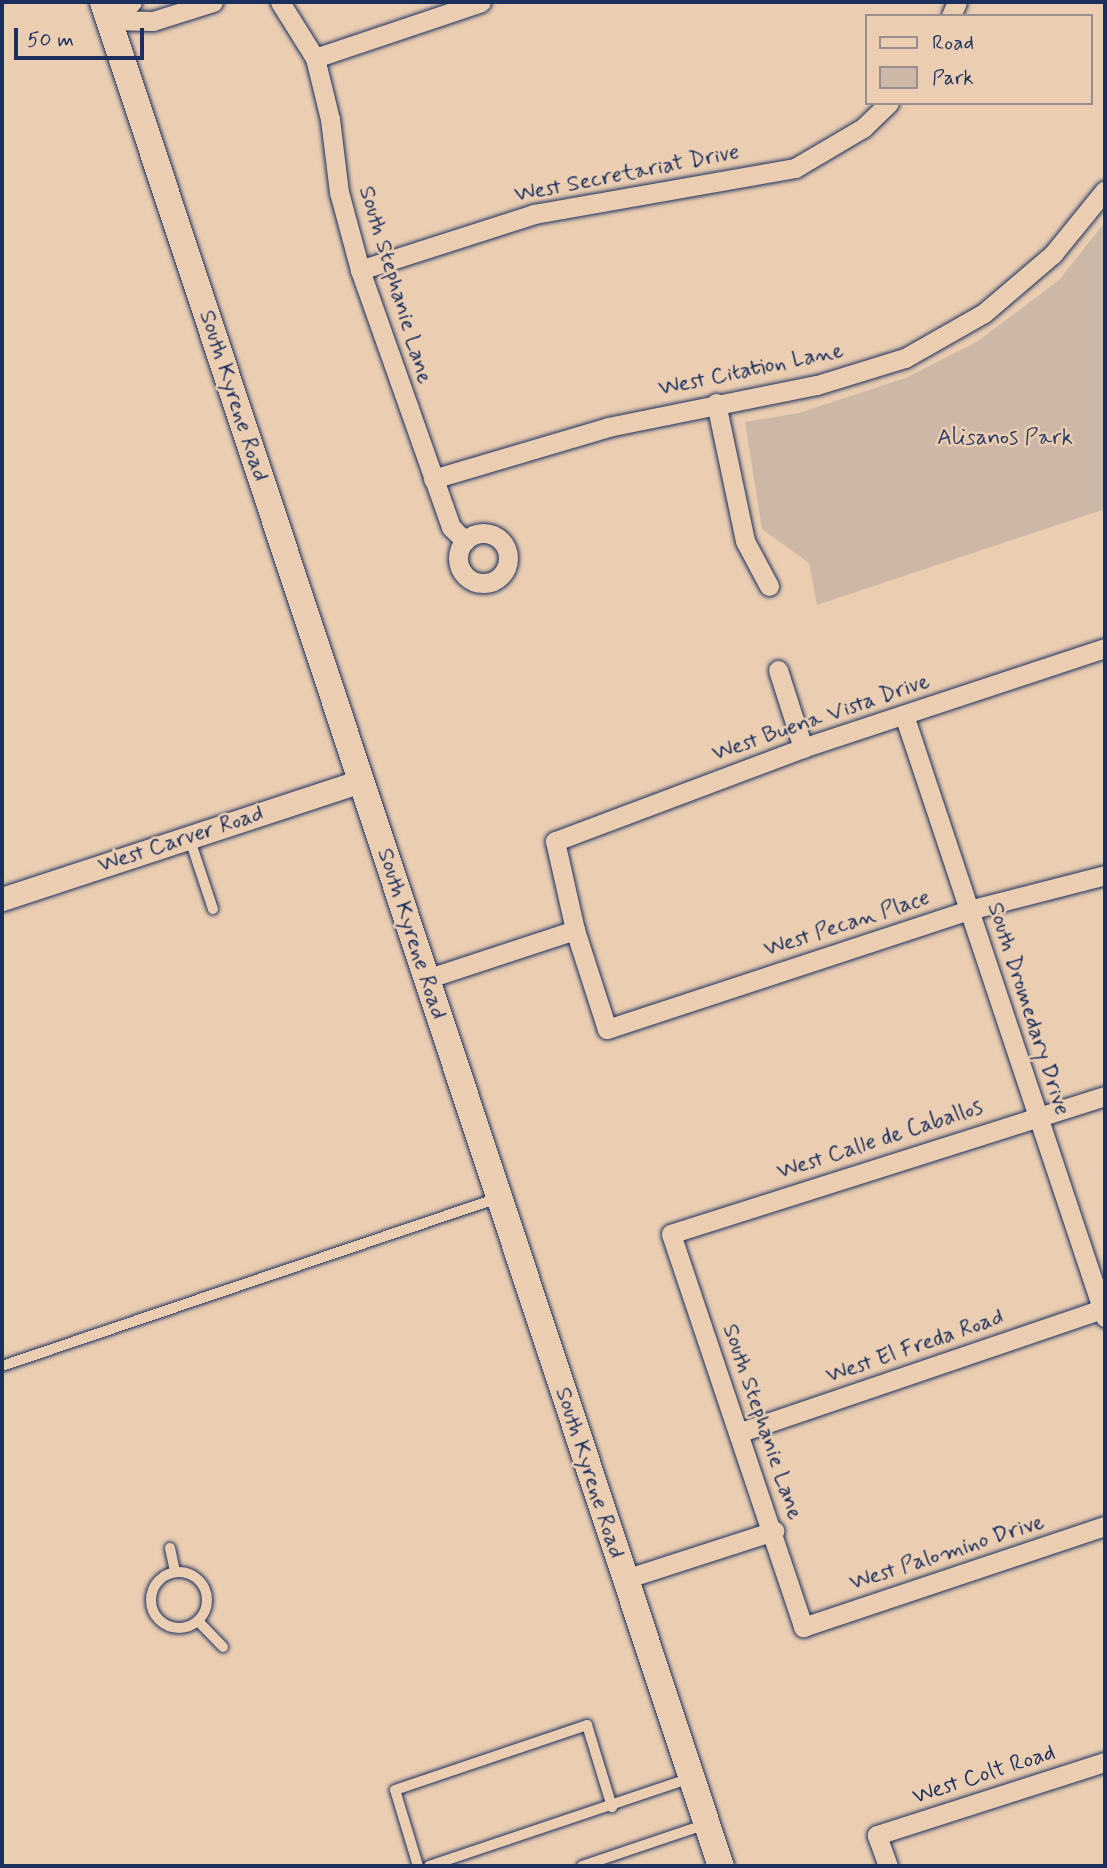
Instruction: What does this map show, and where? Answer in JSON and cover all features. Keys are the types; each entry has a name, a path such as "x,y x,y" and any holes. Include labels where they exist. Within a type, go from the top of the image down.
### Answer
{"main road":[{"name":"South Kyrene Road","path":"106,11 721,1866"}],"street":[{"path":"106,11 132,2"},
{"path":"106,11 153,21 213,2"},
{"name":"South Stephanie Lane","path":"280,2 315,58 330,118 339,192 360,270 451,527 465,541"},
{"path":"315,58 481,2"},
{"name":"West Secretariat Drive","path":"360,270 534,214 795,168 863,128 887,105"},
{"name":"West Citation Lane","path":"433,479 608,427 716,403 817,385 905,358 984,313 1053,254 1105,190"},
{"path":"716,403 745,541 769,586"},
{"name":"West Buena Vista Drive","path":"575,930 555,841 803,748 1105,648"},
{"path":"778,670 803,748"},
{"name":"South Dromedary Drive","path":"904,715 1104,1312"},
{"name":"West Carver Road","path":"2,899 360,781"},
{"name":"West Pecan Place","path":"575,930 607,1029 969,910 1105,875"},
{"path":"426,979 575,930"},
{"name":"West Calle de Caballos","path":"671,1234 1038,1115 1105,1096"},
{"name":"South Stephanie Lane","path":"671,1234 741,1432 803,1627"},
{"name":"West El Freda Road","path":"741,1432 1104,1312"},
{"name":"West Palomino Drive","path":"803,1627 1105,1526"},
{"path":"625,1579 774,1531"},
{"name":"West Colt Road","path":"888,1866 877,1835 1105,1762"}],"lane":[{"path":"189,837 213,909"},
{"path":"2,1366 498,1198"},
{"path":"170,1549 175,1571"},
{"path":"175,1571 198,1577 207,1591 207,1607 198,1621 181,1628 156,1616 153,1588 175,1571"},
{"path":"198,1621 223,1647"},
{"path":"418,1866 395,1790 587,1726 612,1807"},
{"path":"429,1866 612,1807 691,1778"},
{"path":"582,1866 707,1824"}],"green space":[{"name":"Alisanos Park","path":"1105,222 1105,509 817,605 809,563 762,529 745,422 799,413 908,377 978,341 1059,280"}]}
